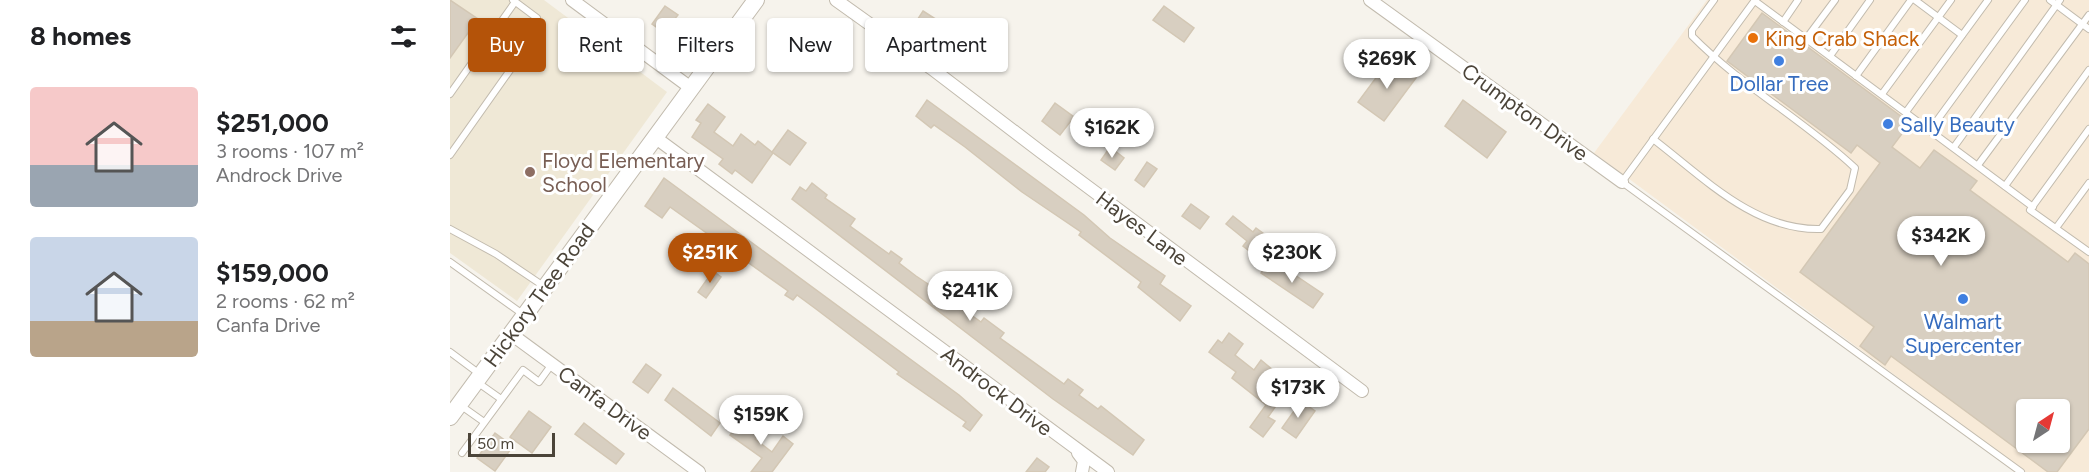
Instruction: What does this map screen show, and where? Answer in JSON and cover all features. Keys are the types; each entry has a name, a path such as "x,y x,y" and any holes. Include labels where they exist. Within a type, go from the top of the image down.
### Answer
{"street":[{"path":"572,0 691,88"},
{"name":"Hickory Tree Road","path":"454,407 525,316 756,0"},
{"name":"Hayes Lane","path":"836,0 931,68 1362,391"},
{"name":"Crumpton Drive","path":"1370,0 1622,182"},
{"name":"Androck Drive","path":"656,138 1108,472"},
{"name":"Canfa Drive","path":"511,334 699,472"},
{"path":"1078,452 1084,461 1082,472"}],"lane":[{"path":"1653,139 1755,215 1798,229 1821,229 1850,190 1855,168 1835,149 1712,57 1692,36 1692,30 1714,0"},
{"path":"1782,22 1798,0"},
{"path":"1806,39 1835,0"},
{"path":"1830,56 1870,0"},
{"path":"1856,75 1913,0 1962,35"},
{"path":"1882,94 1951,0"},
{"path":"1906,112 1988,0"},
{"path":"1930,130 2025,0"},
{"path":"2050,0 2059,3 2089,29"},
{"path":"450,94 514,1 537,18 532,39 450,155"},
{"path":"2021,472 1622,182 1755,1 2033,207"},
{"path":"1954,147 2059,3"},
{"path":"1978,165 2089,15"},
{"path":"2005,186 2089,70"},
{"path":"2089,129 2030,210 2086,250 2089,240"},
{"path":"2056,228 2089,183"},
{"path":"450,228 496,254 545,287"},
{"path":"450,262 525,316"},
{"path":"450,352 501,399"},
{"path":"462,453 523,370 539,382 552,364"},
{"path":"454,407 484,422"}],"shaded area":[{"name":"Floyd Elementary School","path":"450,0 544,0 568,18 558,18 558,72 640,72 667,92 517,301 450,253"},
{"path":"1707,0 2089,0 2089,472 2026,472 1594,153"}],"building":[{"path":"450,0 477,18 468,18 468,33 450,58"},
{"path":"665,6 678,15 676,18 656,18"},
{"path":"1164,6 1194,28 1184,42 1153,20"},
{"path":"923,11 934,18 918,18"},
{"name":"Walmart Supercenter","path":"1762,13 1910,123 1892,147 1920,168 1934,150 1977,181 1970,190 2068,262 2075,253 2089,264 2089,429 2057,472 2048,472 2022,453 2070,453 2070,399 2016,399 2016,448 1891,356 1885,365 1860,346 1874,327 1800,272 1880,163 1857,145 1851,153 1727,61"},
{"path":"1390,59 1416,78 1384,121 1358,102"},
{"path":"927,100 1084,215 1110,238 1165,276 1160,284 1191,306 1180,321 1138,287 1141,282 1079,235 1081,232 1022,192 934,125 931,128 916,116"},
{"path":"1463,100 1506,132 1487,158 1445,126"},
{"path":"1055,103 1074,117 1060,135 1042,121"},
{"path":"708,104 725,117 714,132 733,146 741,134 755,145 758,141 773,153 752,183 735,170 732,174 719,164 723,159 692,137 701,123 696,120"},
{"path":"788,130 806,143 790,165 772,152"},
{"path":"1110,147 1124,158 1115,170 1101,160"},
{"path":"1147,162 1157,169 1144,187 1135,180"},
{"path":"664,178 959,395 982,415 970,431 963,426 966,422 897,374 899,372 816,309 797,295 793,300 785,295 788,291 670,207 662,218 645,206"},
{"path":"812,183 827,195 825,198 855,219 850,226 889,254 891,251 902,259 899,263 952,300 955,296 964,302 960,307 981,322 984,318 1004,333 1000,338 1064,384 1068,379 1083,390 1079,395 1098,409 1101,406 1144,440 1133,455 1053,399 792,199 800,187 806,191"},
{"path":"1191,204 1209,217 1200,229 1182,216"},
{"path":"1233,216 1253,232 1256,228 1274,241 1261,260 1243,246 1247,241 1226,224"},
{"path":"1271,259 1323,294 1313,308 1261,273"},
{"path":"713,271 721,277 706,298 698,292"},
{"path":"1229,333 1243,344 1235,355 1254,370 1261,360 1291,385 1268,417 1275,421 1263,437 1250,427 1266,405 1232,378 1236,372 1209,352 1218,340 1222,343"},
{"path":"646,364 661,375 648,393 633,382"},
{"path":"673,388 720,423 711,436 665,400"},
{"path":"1301,401 1315,411 1296,438 1282,428"},
{"path":"529,411 551,427 532,453 510,437"},
{"path":"752,418 764,427 755,439 772,452 783,436 793,444 772,472 751,472 762,458 730,435 742,420 748,424"},
{"path":"584,423 624,454 616,464 575,434"},
{"path":"495,433 513,446 495,471 477,458"},
{"path":"1037,458 1049,467 1045,472 1026,472"}],"place":[{"name":"King Crab Shack","path":"1753,38"},
{"name":"Dollar Tree","path":"1779,61"},
{"name":"Sally Beauty","path":"1888,124"},
{"name":"Floyd Elementary School","path":"530,172"},
{"name":"Walmart Supercenter","path":"1963,299"}]}
